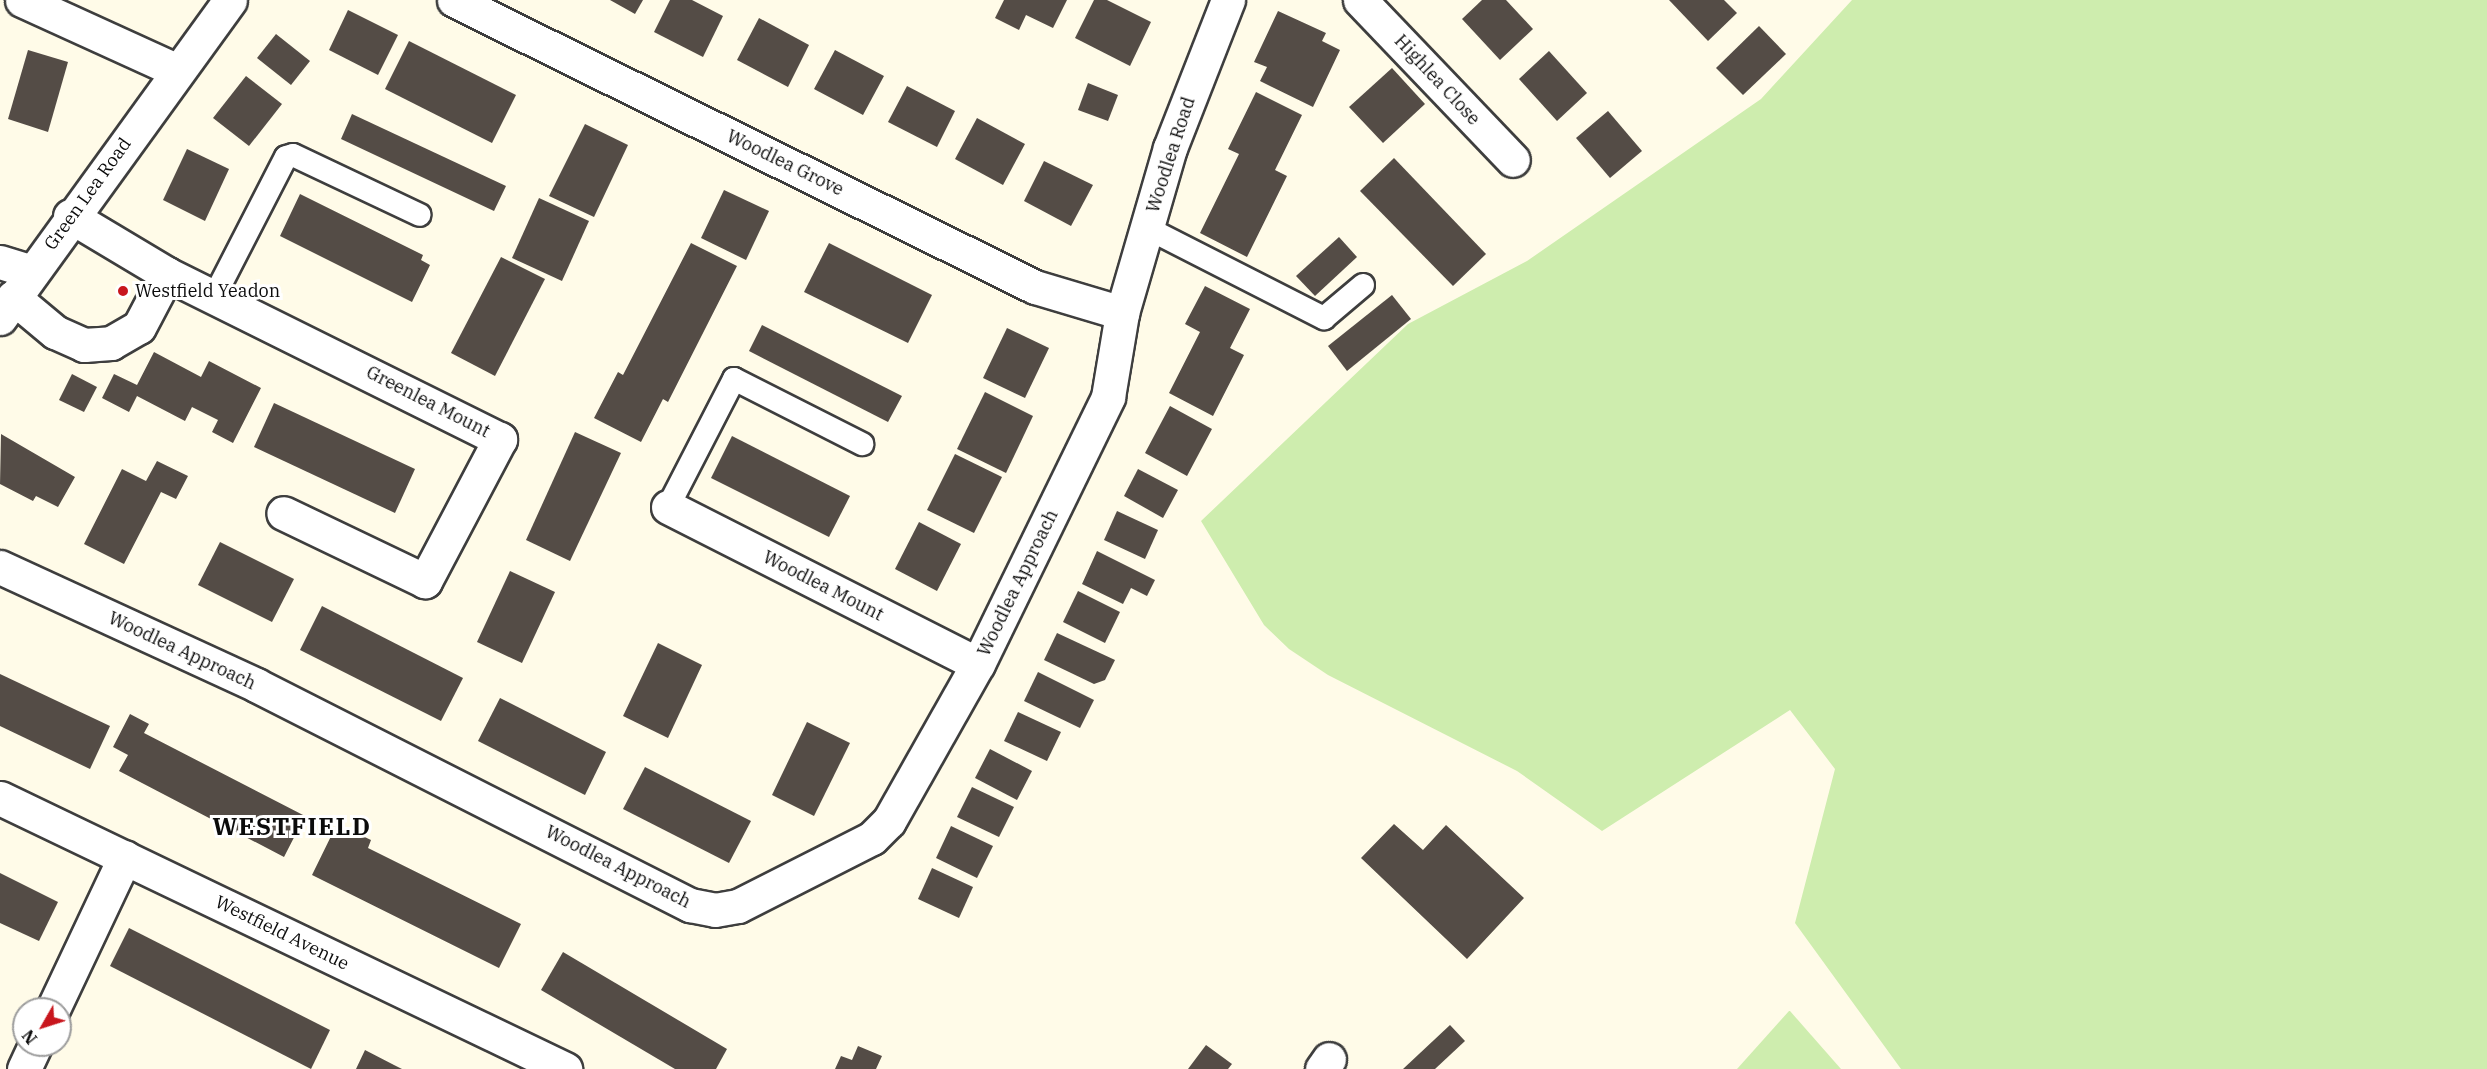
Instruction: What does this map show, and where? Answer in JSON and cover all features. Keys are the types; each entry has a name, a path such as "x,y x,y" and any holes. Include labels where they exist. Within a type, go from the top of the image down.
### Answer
{"street":[{"path":"22,0 178,71"},
{"name":"Green Lea Road","path":"15,295 70,216 230,0"},
{"name":"Woodlea Grove","path":"454,0 1035,287 1122,313"},
{"name":"Woodlea Road","path":"1122,313 1170,148 1227,0"},
{"name":"Highlea Close","path":"1360,0 1513,160"},
{"name":"Greenlea Mount","path":"70,216 166,274 500,439 425,581 283,513"},
{"path":"0,262 15,295 55,332 84,345 111,343 139,327 166,274"},
{"name":"Woodlea Approach","path":"0,567 256,685 690,905 715,910 738,906 872,838 889,821 978,664 1108,397 1122,313"},
{"name":"Woodlea Mount","path":"668,507 978,664"},
{"name":"Westfield Avenue","path":"0,798 565,1069"},
{"path":"58,997 125,857"}],"lane":[{"path":"214,297 286,157 293,155 420,215"},
{"path":"1147,228 1324,318 1363,285"},
{"path":"668,507 734,379 862,444"}],"green space":[{"path":"1852,0 2487,0 2487,1069 1901,1069 1795,923 1835,769 1790,710 1602,831 1517,771 1328,675 1289,649 1264,625 1201,521 1408,324 1527,261 1761,99"},
{"path":"1789,1011 1841,1069 1737,1069"}],"building":[{"path":"610,0 643,0 635,14"},
{"path":"670,0 692,0 723,16 703,57 654,32"},
{"path":"1004,0 1067,0 1053,28 1026,15 1019,30 995,18"},
{"path":"1094,0 1107,0 1151,22 1130,66 1075,38"},
{"path":"1482,0 1506,0 1533,29 1500,60 1462,19"},
{"path":"1669,0 1724,0 1737,13 1708,41"},
{"path":"348,10 398,35 378,75 329,50"},
{"path":"1278,11 1326,33 1322,41 1340,50 1313,107 1260,81 1267,67 1254,62"},
{"path":"759,18 809,45 788,87 737,60"},
{"path":"1759,26 1786,54 1743,95 1716,68"},
{"path":"276,34 310,61 291,85 257,58"},
{"path":"409,41 516,95 492,143 385,89"},
{"path":"28,50 68,62 48,132 8,119"},
{"path":"835,50 884,76 863,115 814,89"},
{"path":"1549,51 1587,93 1557,121 1519,79"},
{"path":"1392,68 1425,104 1383,143 1349,107"},
{"path":"246,76 282,104 249,146 213,118"},
{"path":"1088,83 1118,95 1108,121 1078,110"},
{"path":"907,86 955,111 937,147 888,122"},
{"path":"1256,92 1302,115 1275,170 1287,176 1247,257 1200,233 1239,154 1228,149"},
{"path":"1608,111 1642,151 1610,178 1576,138"},
{"path":"352,114 506,186 494,211 341,139"},
{"path":"977,118 1025,144 1003,185 955,159"},
{"path":"585,124 628,145 594,217 549,196"},
{"path":"187,149 229,169 205,221 163,200"},
{"path":"1394,158 1486,254 1453,286 1360,191"},
{"path":"1044,161 1093,185 1071,226 1024,201"},
{"path":"724,190 769,211 746,260 701,238"},
{"path":"300,194 423,255 421,260 430,265 412,302 280,236"},
{"path":"539,198 589,221 562,281 512,258"},
{"path":"1339,237 1357,257 1315,296 1296,276"},
{"path":"691,243 737,266 668,402 663,399 641,442 594,418 618,372 623,375"},
{"path":"829,243 932,295 908,343 804,292"},
{"path":"501,257 545,279 495,376 451,353"},
{"path":"1205,286 1250,309 1230,348 1244,355 1213,416 1169,393 1200,332 1185,324"},
{"path":"1392,295 1411,319 1347,371 1328,346"},
{"path":"762,325 902,396 888,422 749,351"},
{"path":"1007,328 1049,348 1025,398 983,378"},
{"path":"154,352 201,377 209,361 261,388 233,443 212,432 218,420 192,407 185,421 137,396 129,412 102,398 114,374 137,385"},
{"path":"72,374 97,387 84,412 59,400"},
{"path":"985,392 1033,416 1006,473 957,449"},
{"path":"274,403 415,469 395,513 254,447"},
{"path":"1170,406 1212,429 1187,476 1145,453"},
{"path":"575,432 621,453 570,561 526,540"},
{"path":"1,434 75,477 58,507 36,496 33,501 0,484"},
{"path":"732,436 850,496 829,537 711,478"},
{"path":"955,454 1002,477 974,533 927,510"},
{"path":"157,461 188,476 176,499 161,492 124,564 84,544 122,469 146,481"},
{"path":"1138,469 1178,490 1163,518 1124,496"},
{"path":"1117,511 1158,530 1145,559 1104,540"},
{"path":"919,522 961,544 937,591 895,569"},
{"path":"220,542 294,579 272,622 198,585"},
{"path":"1097,551 1155,580 1147,596 1131,588 1123,604 1082,584"},
{"path":"510,571 555,592 522,663 477,642"},
{"path":"1078,591 1120,612 1105,643 1063,622"},
{"path":"322,606 463,678 441,721 300,650"},
{"path":"1057,633 1115,660 1105,680 1094,684 1044,660"},
{"path":"658,643 702,665 668,738 623,716"},
{"path":"1038,672 1094,700 1080,728 1024,701"},
{"path":"0,674 110,726 90,769 0,726"},
{"path":"500,698 606,752 585,795 478,741"},
{"path":"1018,712 1061,732 1047,761 1004,741"},
{"path":"130,714 149,724 144,733 305,816 284,857 119,771 128,755 113,747"},
{"path":"807,722 850,743 814,816 772,795"},
{"path":"990,749 1032,771 1017,800 975,778"},
{"path":"645,767 751,821 729,863 623,809"},
{"path":"972,787 1014,807 999,837 957,817"},
{"path":"337,824 371,840 368,848 521,924 499,968 312,875"},
{"path":"1394,824 1423,850 1446,825 1524,898 1467,959 1361,858"},
{"path":"951,826 993,846 977,878 936,858"},
{"path":"932,868 973,887 959,918 918,899"},
{"path":"0,873 58,902 39,941 0,923"},
{"path":"129,928 330,1030 311,1069 110,966"},
{"path":"563,952 727,1049 716,1069 675,1069 541,990"},
{"path":"1450,1025 1465,1041 1435,1069 1403,1069"},
{"path":"1206,1045 1232,1064 1228,1069 1188,1069"},
{"path":"858,1046 882,1056 876,1069 835,1069 841,1056 852,1060"},
{"path":"365,1050 394,1065 402,1069 356,1069"}],"place":[{"name":"Westfield Yeadon","path":"123,291"}],"district":[{"name":"WESTFIELD","path":"292,827"}]}
